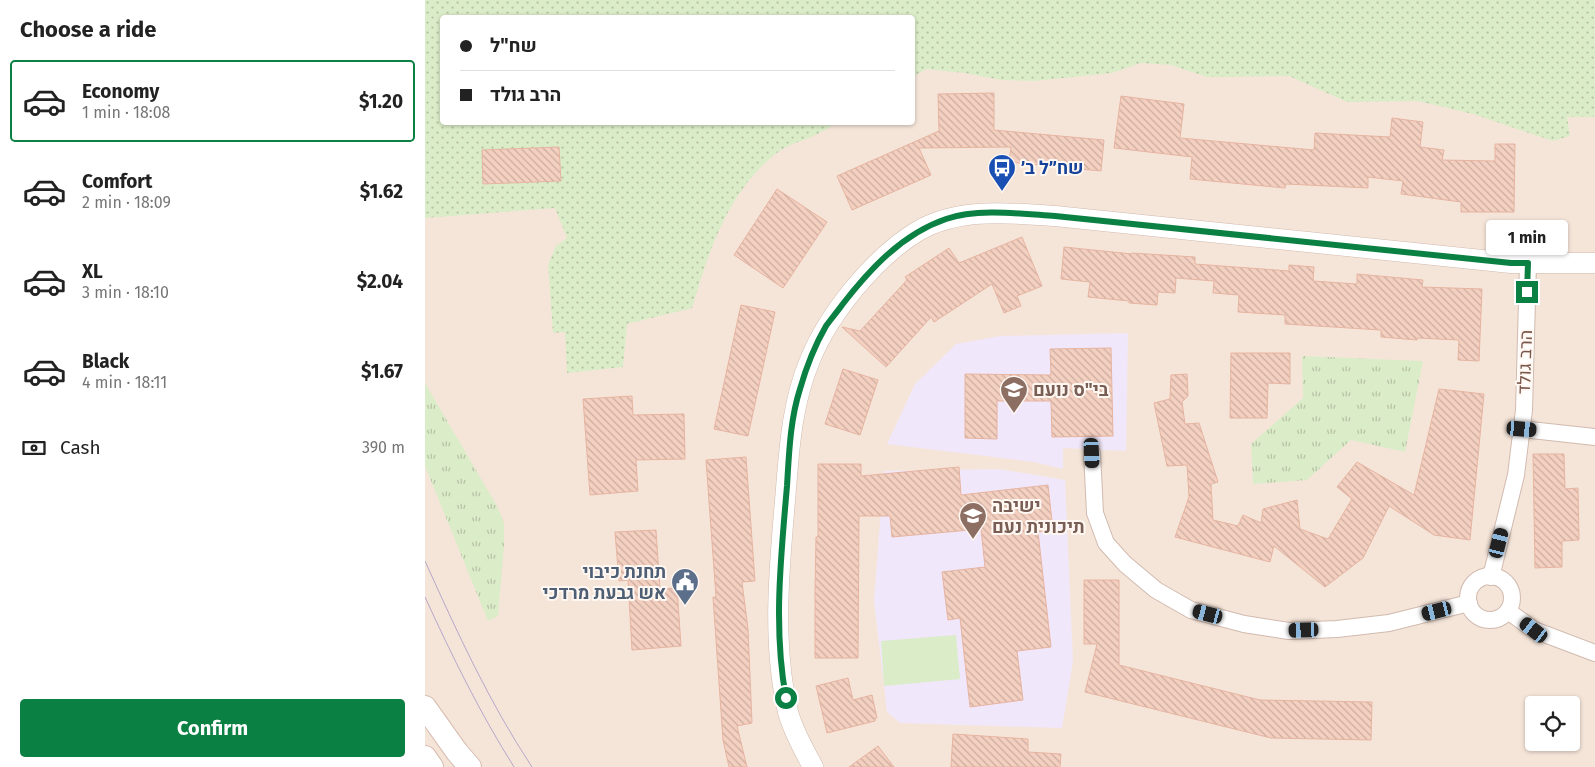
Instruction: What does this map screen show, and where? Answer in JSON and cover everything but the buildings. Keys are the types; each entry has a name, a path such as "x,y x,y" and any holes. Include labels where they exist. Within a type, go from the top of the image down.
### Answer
{"main road":[{"path":"425,707 470,767"},
{"path":"425,757 432,767"}],"street":[{"path":"813,767 801,745 788,713 780,667 779,617 782,539 791,435 799,390 810,359 827,326 878,262 918,231 947,218 1002,212 1511,263 1595,263"},
{"name":"הרב גולד","path":"1491,577 1516,474 1522,429 1528,263"},
{"path":"1522,429 1595,437"},
{"path":"1092,453 1095,513 1106,543 1125,564 1156,590 1191,610 1244,624 1289,631 1337,629 1389,623 1469,603"},
{"path":"1491,577 1499,578 1505,582 1512,596 1508,611 1503,616 1489,620 1477,616 1472,610 1469,603 1469,594 1471,587 1483,578 1491,577"},
{"path":"1508,611 1534,630 1595,653"}],"shaded area":[{"path":"425,0 1595,0 1595,767 425,767"},
{"name":"בי\"ס נועם","path":"1128,333 1126,451 1063,448 1063,469 1034,462 887,444 915,384 956,344 1000,336"},
{"name":"ישיבה תיכונית נעם","path":"999,469 1065,480 1073,661 1062,728 900,723 887,712 874,601 884,471"}],"green space":[{"path":"425,0 1595,0 1595,117 1567,117 1570,136 1553,141 1473,114 1418,101 1347,102 1289,76 1207,77 1171,65 1141,63 1112,73 1034,81 1002,80 926,69 915,76 915,15 440,15 440,125 833,125 818,134 781,150 763,165 748,182 735,201 714,242 692,308 627,324 623,367 567,373 565,332 553,333 548,265 556,246 567,238 555,208 425,218"},
{"path":"1302,356 1423,361 1405,452 1351,440 1307,480 1253,484 1251,444 1303,398"},
{"path":"425,383 497,506 504,523 498,616 488,621 425,466"},
{"path":"956,635 960,679 884,686 881,641"}],"tram line":[{"path":"425,561 488,692 532,767"},
{"path":"425,597 467,684 514,767"}],"place":[{"name":"שח״ל ב׳","path":"1002,192"},
{"name":"בי\"ס נועם","path":"1014,414"},
{"name":"ישיבה תיכונית נעם","path":"973,540"},
{"name":"תחנת כיבוי אש גבעת מרדכי","path":"685,606"}],"route":[{"path":"786,698 780,667 779,634 782,539 791,435 799,390 810,359 827,326 878,262 918,231 947,218 1002,212 1511,263 1528,263 1527,292"}]}
